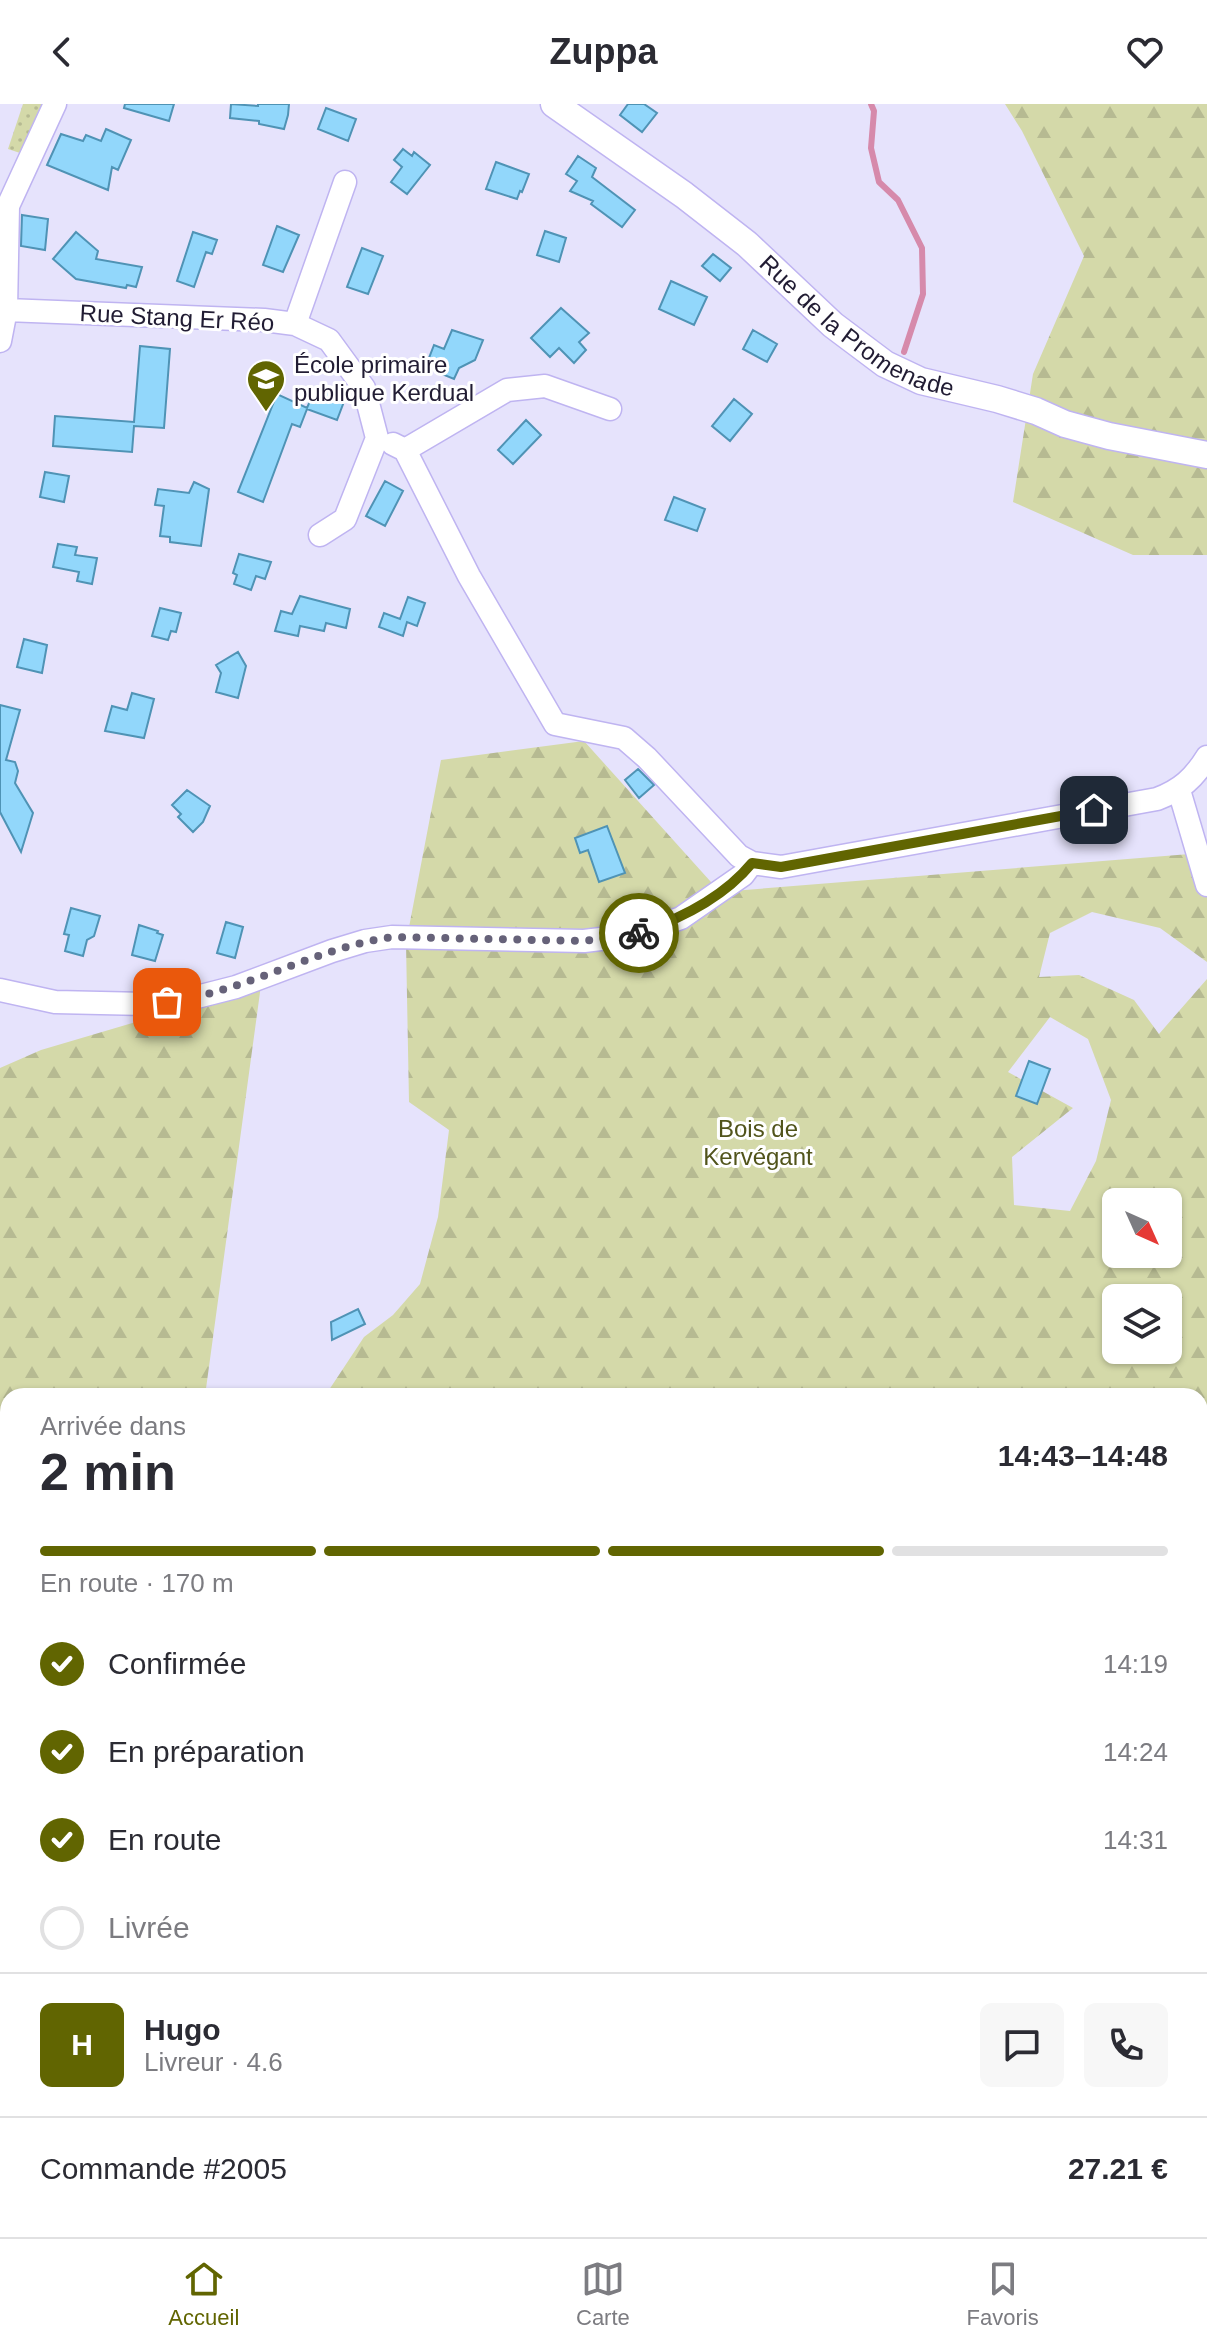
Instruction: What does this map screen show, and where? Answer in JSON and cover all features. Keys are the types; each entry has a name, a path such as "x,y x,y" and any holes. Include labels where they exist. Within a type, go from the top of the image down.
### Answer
{"street":[{"path":"0,341 6,310 4,204 55,104"},
{"name":"Rue de la Promenade","path":"556,104 735,234 833,325 885,364 921,381 997,399 1065,424 1207,455"},
{"path":"295,324 345,182"},
{"name":"Rue Stang Er Réo","path":"6,310 264,320 295,324 329,340 364,388 377,438"},
{"path":"405,450 507,390 545,386 610,409"},
{"path":"320,535 345,519 377,438 405,450 469,576 555,724 624,738 647,758 739,856 752,863 781,867 1157,799 1189,782 1207,757"},
{"path":"1179,790 1207,885"},
{"path":"0,990 55,1002 146,1004 189,999 236,987 332,951 392,937 584,941 634,935 681,918 743,875 752,863"}],"green space":[{"path":"23,104 46,104 23,154 8,149"},
{"path":"1005,104 1207,104 1207,555 1133,555 1013,502 1033,374 1084,256 1022,131"},
{"name":"Bois de Kervégant","path":"584,741 720,892 1202,853 1207,860 1207,962 1160,928 1092,912 1050,933 1039,977 1079,975 1134,1000 1159,1034 1207,979 1207,1388 330,1388 364,1337 393,1315 420,1284 438,1217 449,1130 409,1102 406,943 441,760","holes":["1050,1017 1088,1039 1111,1100 1096,1161 1070,1211 1014,1205 1012,1157 1073,1108 1008,1072"]},
{"path":"261,985 206,1388 0,1388 0,1068 41,1050"}],"building":[{"path":"125,104 174,104 169,121 124,108"},
{"path":"231,104 289,104 284,129 259,124 259,121 230,118"},
{"path":"628,104 644,104 657,113 642,132 620,115"},
{"path":"326,108 356,119 348,141 318,129"},
{"path":"106,129 131,140 118,170 112,167 108,190 47,165 61,134 83,141 86,135 101,141"},
{"path":"403,149 412,156 414,152 430,165 407,194 391,182 402,167 394,160"},
{"path":"578,156 596,168 592,177 635,210 622,227 591,204 593,201 570,191 577,181 566,174"},
{"path":"496,162 529,174 517,199 486,189"},
{"path":"22,215 48,219 45,250 21,246"},
{"path":"277,226 299,235 283,272 263,265"},
{"path":"545,231 566,238 559,262 537,255"},
{"path":"76,232 98,251 96,259 142,267 136,287 76,279 53,259"},
{"path":"193,232 217,240 212,254 206,252 194,287 177,281"},
{"path":"362,248 383,256 368,294 347,287"},
{"path":"713,254 731,268 720,281 702,266"},
{"path":"671,281 707,297 694,325 659,309"},
{"path":"561,308 589,333 579,342 586,350 574,363 559,348 550,357 531,338"},
{"path":"452,330 483,340 475,360 459,368 454,379 437,372 441,363 429,358 434,345 444,349"},
{"path":"753,330 777,344 767,362 743,349"},
{"path":"140,346 170,349 164,428 134,426 132,452 53,446 55,416 134,422"},
{"path":"316,387 345,399 337,420 307,409 300,427 292,424 263,502 238,492 277,394 307,408"},
{"path":"734,399 752,414 730,441 712,426"},
{"path":"526,420 541,435 513,464 498,450"},
{"path":"45,472 69,476 64,502 40,497"},
{"path":"385,481 403,491 385,526 366,516"},
{"path":"194,482 209,489 201,546 170,542 170,537 160,536 164,506 155,505 158,489 189,493"},
{"path":"674,497 705,509 697,531 665,520"},
{"path":"58,544 77,547 75,555 97,558 92,584 77,581 79,572 53,567"},
{"path":"239,554 271,562 265,579 256,576 251,590 234,584 237,575 233,573"},
{"path":"300,596 350,609 346,628 326,623 324,631 300,626 298,636 275,631 281,611 292,614"},
{"path":"408,597 425,603 417,626 407,622 403,636 379,627 384,613 400,619"},
{"path":"160,608 181,613 176,632 171,631 168,640 152,636"},
{"path":"24,639 47,645 42,673 17,667"},
{"path":"238,652 246,666 238,698 216,692 221,673 216,665"},
{"path":"132,693 154,699 144,738 105,731 112,706 127,710"},
{"path":"0,705 20,710 6,760 15,762 18,771 15,783 33,813 21,852 0,812"},
{"path":"638,769 654,785 639,798 625,780"},
{"path":"187,790 210,806 203,822 193,832 178,817 181,814 172,805"},
{"path":"607,826 625,873 599,882 588,850 580,853 575,838"},
{"path":"71,908 100,916 94,936 87,940 83,956 65,951 69,935 64,934"},
{"path":"226,922 243,927 235,958 217,953"},
{"path":"139,925 163,935 155,961 132,955"},
{"path":"1029,1061 1050,1069 1037,1104 1016,1096"},
{"path":"358,1309 365,1324 332,1340 331,1322"}],"waterway":[{"path":"871,104 874,111 871,148 879,182 898,200 922,248 923,294 904,352"}],"way so far":[{"path":"167,1002 236,987 332,951 392,937 584,941 639,933"}],"place":[{"name":"École primaire publique Kerdual","path":"266,413"}],"route":[{"path":"639,933 681,918 743,875 752,863 781,867 1094,810"}]}
